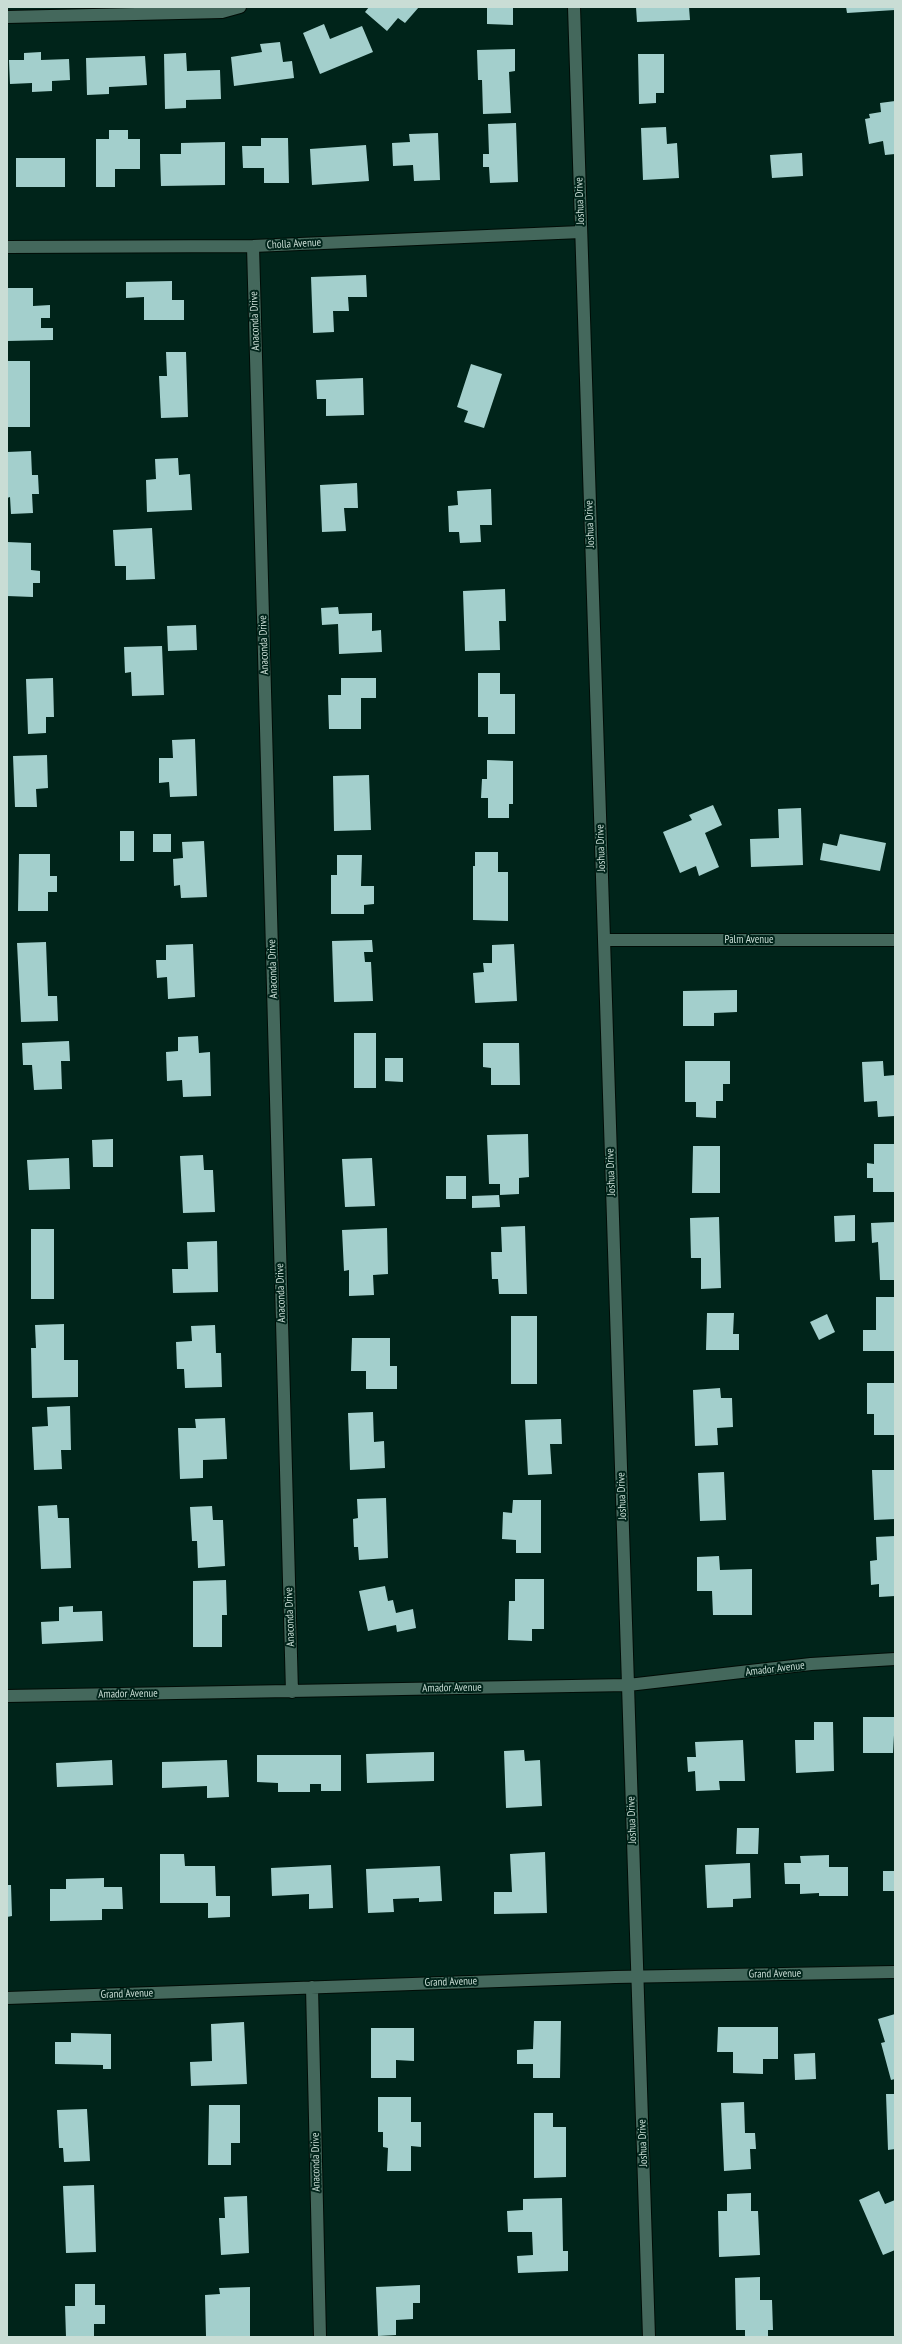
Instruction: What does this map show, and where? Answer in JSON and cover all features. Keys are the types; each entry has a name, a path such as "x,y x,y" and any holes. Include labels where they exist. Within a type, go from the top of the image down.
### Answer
{"street":[{"path":"7,17 125,11 222,12 240,7"},
{"name":"Joshua Drive","path":"574,7 649,2337"},
{"name":"Cholla Avenue","path":"7,247 253,246 581,232"},
{"name":"Anaconda Drive","path":"253,246 292,1692"},
{"name":"Palm Avenue","path":"604,940 895,940"},
{"name":"Amador Avenue","path":"7,1696 628,1685 812,1664 895,1659"},
{"name":"Grand Avenue","path":"7,1998 637,1976 895,1972"},
{"name":"Anaconda Drive","path":"312,1987 320,2337"}],"building":[{"path":"369,7 419,7 405,23 398,18 387,31 365,12"},
{"path":"487,7 513,7 513,25 487,24"},
{"path":"636,7 689,7 690,20 637,22"},
{"path":"846,7 895,7 895,10 847,13"},
{"path":"324,24 330,39 362,26 373,52 320,74 303,33"},
{"path":"280,42 283,62 292,61 294,78 234,86 231,57 262,52 260,44"},
{"path":"515,49 515,71 509,72 511,113 483,114 482,80 478,80 477,50"},
{"path":"41,52 41,60 69,59 70,80 52,81 52,91 32,92 32,83 10,84 9,60 24,60 24,53"},
{"path":"186,53 187,71 220,70 221,99 186,100 186,108 165,109 164,54"},
{"path":"638,54 664,54 664,93 656,93 656,103 639,104"},
{"path":"145,56 147,85 109,87 109,94 87,95 86,58"},
{"path":"895,101 895,154 885,155 883,141 869,144 865,119 870,118 869,114 881,112 880,103"},
{"path":"516,123 518,182 490,183 489,167 483,167 483,154 489,154 488,124"},
{"path":"666,127 667,144 677,143 679,178 643,180 641,128"},
{"path":"109,130 128,130 128,139 140,139 140,169 115,169 115,187 96,187 96,139 109,139"},
{"path":"438,133 440,180 414,181 413,165 393,166 392,143 410,142 409,134"},
{"path":"261,138 288,138 289,183 264,183 264,168 243,168 242,146 261,146"},
{"path":"225,142 225,185 161,186 160,154 181,154 181,143"},
{"path":"366,145 369,181 312,185 310,149"},
{"path":"802,153 803,176 772,178 770,155"},
{"path":"16,158 65,158 65,187 16,187"},
{"path":"366,275 367,297 348,297 349,311 333,311 334,332 313,333 311,277"},
{"path":"172,281 172,300 184,300 184,320 144,320 144,297 126,298 126,282"},
{"path":"7,288 33,288 33,306 50,305 50,318 41,318 41,328 53,328 53,340 7,341"},
{"path":"166,352 186,352 188,417 161,418 159,376 167,376"},
{"path":"7,361 30,361 30,427 7,427"},
{"path":"471,364 502,374 484,428 464,422 468,411 457,407"},
{"path":"363,378 364,415 326,416 326,399 317,399 316,380"},
{"path":"31,451 32,475 38,475 39,494 32,494 33,513 11,514 10,497 7,498 7,452"},
{"path":"178,458 179,475 190,474 192,510 147,512 146,480 156,479 155,459"},
{"path":"357,483 358,508 344,508 346,531 322,532 320,485"},
{"path":"491,489 492,525 480,525 481,542 460,543 459,532 449,532 448,506 458,505 457,491"},
{"path":"152,528 155,579 126,580 126,566 115,566 113,530"},
{"path":"7,542 31,543 31,570 40,571 40,583 33,583 33,597 7,596"},
{"path":"505,589 506,621 499,621 500,650 465,651 463,591"},
{"path":"338,607 339,614 372,613 372,631 381,630 382,652 339,654 338,624 322,625 321,608"},
{"path":"196,625 197,650 168,651 167,626"},
{"path":"162,646 164,695 132,696 131,672 125,673 124,647"},
{"path":"478,673 500,673 500,694 515,694 515,734 488,734 488,717 478,717"},
{"path":"53,678 54,717 46,717 46,733 28,734 26,679"},
{"path":"341,678 376,678 376,698 361,698 361,729 329,729 328,695 341,695"},
{"path":"195,739 197,796 170,797 169,782 159,783 159,758 173,758 172,740"},
{"path":"47,755 48,788 36,789 37,807 15,807 13,756"},
{"path":"487,760 513,761 513,804 509,804 509,818 488,818 488,798 481,798 482,779 487,779"},
{"path":"369,775 371,830 334,831 333,776"},
{"path":"713,805 722,825 705,833 719,867 699,876 696,866 680,873 663,832 692,820 689,815"},
{"path":"801,808 803,865 751,867 750,839 779,838 778,809"},
{"path":"120,831 134,831 134,861 120,861"},
{"path":"153,834 171,834 171,852 153,852"},
{"path":"840,834 886,843 880,871 820,860 823,843 837,846"},
{"path":"204,841 207,897 181,898 180,885 174,886 173,859 183,858 182,842"},
{"path":"475,852 498,852 498,872 508,872 508,921 473,920 473,866 475,866"},
{"path":"19,854 50,854 50,876 57,876 57,892 48,892 48,911 18,911"},
{"path":"337,855 362,855 361,886 374,886 374,904 364,905 364,914 331,914 331,875 337,875"},
{"path":"372,940 373,952 364,952 365,962 371,962 373,1001 334,1002 332,941"},
{"path":"46,942 48,996 57,996 58,1021 21,1022 17,943"},
{"path":"193,944 195,997 168,999 167,977 157,978 156,960 166,960 166,945"},
{"path":"514,944 517,1001 475,1003 473,973 484,972 483,963 492,963 492,945"},
{"path":"737,990 737,1012 714,1013 714,1026 683,1026 683,991"},
{"path":"354,1033 376,1033 376,1088 354,1088"},
{"path":"198,1036 199,1053 210,1052 211,1096 183,1097 182,1080 167,1081 166,1052 178,1051 178,1037"},
{"path":"69,1041 70,1061 61,1061 62,1089 34,1090 32,1065 23,1065 22,1043"},
{"path":"483,1043 519,1043 520,1085 491,1085 491,1068 483,1067"},
{"path":"385,1058 403,1058 403,1082 385,1081"},
{"path":"685,1061 730,1061 730,1084 723,1084 723,1101 716,1101 716,1118 696,1117 696,1102 685,1102"},
{"path":"883,1061 884,1076 895,1075 895,1116 878,1117 877,1101 864,1102 862,1062"},
{"path":"528,1134 529,1177 519,1178 519,1194 500,1195 500,1184 489,1184 487,1135"},
{"path":"113,1139 113,1167 93,1167 92,1140"},
{"path":"874,1144 894,1144 895,1192 873,1192 873,1178 867,1178 867,1163 874,1164"},
{"path":"693,1146 720,1146 720,1193 692,1193"},
{"path":"203,1155 204,1170 213,1170 215,1212 183,1213 180,1156"},
{"path":"69,1158 70,1189 29,1190 27,1160"},
{"path":"372,1158 375,1206 345,1207 342,1159"},
{"path":"446,1176 466,1176 466,1199 446,1199"},
{"path":"499,1195 500,1207 472,1208 472,1196"},
{"path":"855,1215 855,1241 835,1242 834,1216"},
{"path":"719,1217 721,1288 701,1289 701,1258 691,1258 690,1218"},
{"path":"895,1222 895,1280 880,1280 878,1242 872,1243 871,1223"},
{"path":"525,1226 527,1294 499,1294 498,1279 492,1279 491,1252 502,1252 501,1227"},
{"path":"387,1228 388,1274 373,1275 374,1295 349,1296 349,1270 344,1271 342,1230"},
{"path":"31,1229 54,1229 54,1299 31,1299"},
{"path":"217,1241 218,1292 173,1293 172,1269 188,1269 187,1242"},
{"path":"876,1297 895,1297 895,1351 863,1351 863,1330 876,1330"},
{"path":"707,1313 734,1313 733,1334 739,1334 739,1350 706,1350"},
{"path":"827,1314 835,1332 819,1340 810,1322"},
{"path":"511,1316 537,1316 537,1384 511,1384"},
{"path":"64,1324 64,1360 78,1360 78,1397 32,1398 31,1348 36,1348 35,1325"},
{"path":"215,1325 216,1353 221,1353 222,1387 185,1388 184,1369 177,1369 176,1342 192,1341 191,1326"},
{"path":"352,1338 390,1338 390,1366 397,1366 397,1389 366,1389 366,1371 351,1371"},
{"path":"867,1383 895,1383 895,1435 874,1435 874,1414 867,1414"},
{"path":"720,1388 721,1398 732,1398 733,1427 717,1428 718,1445 695,1446 693,1390"},
{"path":"70,1406 71,1450 61,1450 62,1469 34,1470 32,1427 48,1426 47,1407"},
{"path":"373,1412 374,1442 384,1441 385,1468 350,1470 348,1413"},
{"path":"225,1418 227,1459 203,1460 203,1478 180,1479 178,1428 196,1428 195,1419"},
{"path":"561,1419 562,1444 550,1444 552,1474 528,1475 525,1420"},
{"path":"872,1470 895,1470 895,1519 874,1520"},
{"path":"724,1472 726,1520 700,1521 698,1473"},
{"path":"386,1498 388,1558 359,1560 358,1547 354,1547 353,1519 358,1518 357,1499"},
{"path":"513,1500 541,1500 541,1553 516,1553 516,1540 502,1539 503,1512 512,1513"},
{"path":"57,1505 58,1518 69,1518 71,1568 41,1569 38,1506"},
{"path":"212,1506 213,1520 223,1520 225,1566 198,1568 197,1541 192,1541 190,1507"},
{"path":"895,1536 895,1596 879,1597 879,1584 871,1585 870,1561 877,1560 876,1537"},
{"path":"719,1556 720,1570 752,1569 752,1615 713,1615 712,1591 697,1591 697,1557"},
{"path":"515,1579 544,1579 544,1629 532,1629 532,1641 508,1640 509,1601 515,1601"},
{"path":"226,1580 227,1615 222,1615 222,1647 193,1647 193,1581"},
{"path":"385,1586 388,1601 393,1600 396,1613 413,1609 416,1628 397,1632 396,1625 368,1631 359,1591"},
{"path":"73,1606 73,1612 102,1611 103,1641 42,1644 41,1622 59,1621 59,1607"},
{"path":"863,1717 895,1717 893,1753 863,1753"},
{"path":"814,1722 833,1722 834,1771 796,1773 795,1740 814,1740"},
{"path":"743,1740 745,1781 719,1781 720,1790 696,1791 695,1771 688,1772 687,1757 696,1757 695,1742"},
{"path":"524,1750 525,1761 540,1760 542,1806 506,1808 504,1751"},
{"path":"434,1752 434,1781 367,1783 366,1754"},
{"path":"257,1755 341,1755 341,1791 321,1791 321,1784 310,1784 310,1792 278,1792 278,1783 257,1782"},
{"path":"112,1760 113,1785 57,1787 56,1763"},
{"path":"227,1760 229,1797 207,1798 207,1786 162,1788 162,1762"},
{"path":"737,1828 759,1828 758,1854 736,1854"},
{"path":"545,1852 547,1913 494,1914 494,1892 512,1892 510,1854"},
{"path":"160,1854 184,1854 185,1866 215,1866 216,1896 230,1896 230,1917 208,1918 208,1903 160,1903"},
{"path":"829,1855 829,1867 848,1867 848,1896 819,1896 819,1893 800,1894 800,1884 785,1884 784,1863 801,1863 800,1856"},
{"path":"750,1863 751,1898 733,1899 733,1907 707,1908 705,1865"},
{"path":"331,1865 333,1908 309,1909 309,1894 272,1896 271,1868"},
{"path":"440,1866 442,1901 419,1902 419,1898 393,1899 394,1912 368,1913 366,1869"},
{"path":"883,1871 895,1871 895,1891 883,1891"},
{"path":"104,1878 104,1887 122,1887 123,1909 102,1909 102,1920 50,1921 50,1889 66,1889 66,1879"},
{"path":"7,1885 11,1885 12,1916 7,1917"},
{"path":"895,2014 895,2079 891,2080 881,2043 885,2042 878,2019"},
{"path":"534,2021 561,2021 560,2078 533,2078 533,2064 517,2064 517,2050 533,2049"},
{"path":"244,2022 247,2084 191,2086 190,2062 212,2061 211,2024"},
{"path":"718,2027 778,2027 778,2059 763,2059 763,2074 733,2073 733,2052 717,2052"},
{"path":"371,2028 414,2028 414,2061 396,2060 396,2078 371,2078"},
{"path":"71,2033 111,2034 111,2069 103,2069 103,2065 55,2064 55,2042 71,2042"},
{"path":"815,2053 816,2079 795,2080 794,2054"},
{"path":"886,2094 895,2094 895,2149 888,2150"},
{"path":"378,2097 411,2097 411,2122 421,2122 421,2147 411,2146 411,2171 387,2171 388,2148 383,2147 383,2132 378,2132"},
{"path":"744,2102 745,2133 755,2133 756,2149 750,2149 751,2169 724,2171 721,2103"},
{"path":"209,2105 240,2105 240,2143 231,2143 231,2165 208,2165"},
{"path":"87,2109 90,2161 64,2162 63,2148 59,2148 57,2110"},
{"path":"534,2113 553,2113 553,2127 566,2127 566,2177 534,2178"},
{"path":"94,2185 96,2252 66,2253 63,2186"},
{"path":"879,2191 885,2204 895,2200 895,2250 883,2255 859,2200"},
{"path":"751,2193 751,2211 758,2211 760,2255 719,2257 718,2211 727,2211 727,2194"},
{"path":"247,2196 249,2253 221,2255 219,2218 225,2218 224,2197"},
{"path":"562,2198 563,2251 568,2251 568,2271 518,2273 517,2256 533,2255 532,2232 508,2232 507,2211 523,2210 523,2199"},
{"path":"760,2277 760,2300 772,2300 773,2330 768,2330 768,2337 745,2337 745,2330 736,2330 735,2278"},
{"path":"75,2284 95,2284 95,2305 105,2305 105,2324 94,2324 94,2337 66,2337 65,2306 75,2306"},
{"path":"420,2285 420,2303 413,2303 413,2319 396,2320 396,2335 378,2336 376,2287"},
{"path":"250,2287 250,2337 206,2336 205,2295 220,2294 219,2288"}]}
